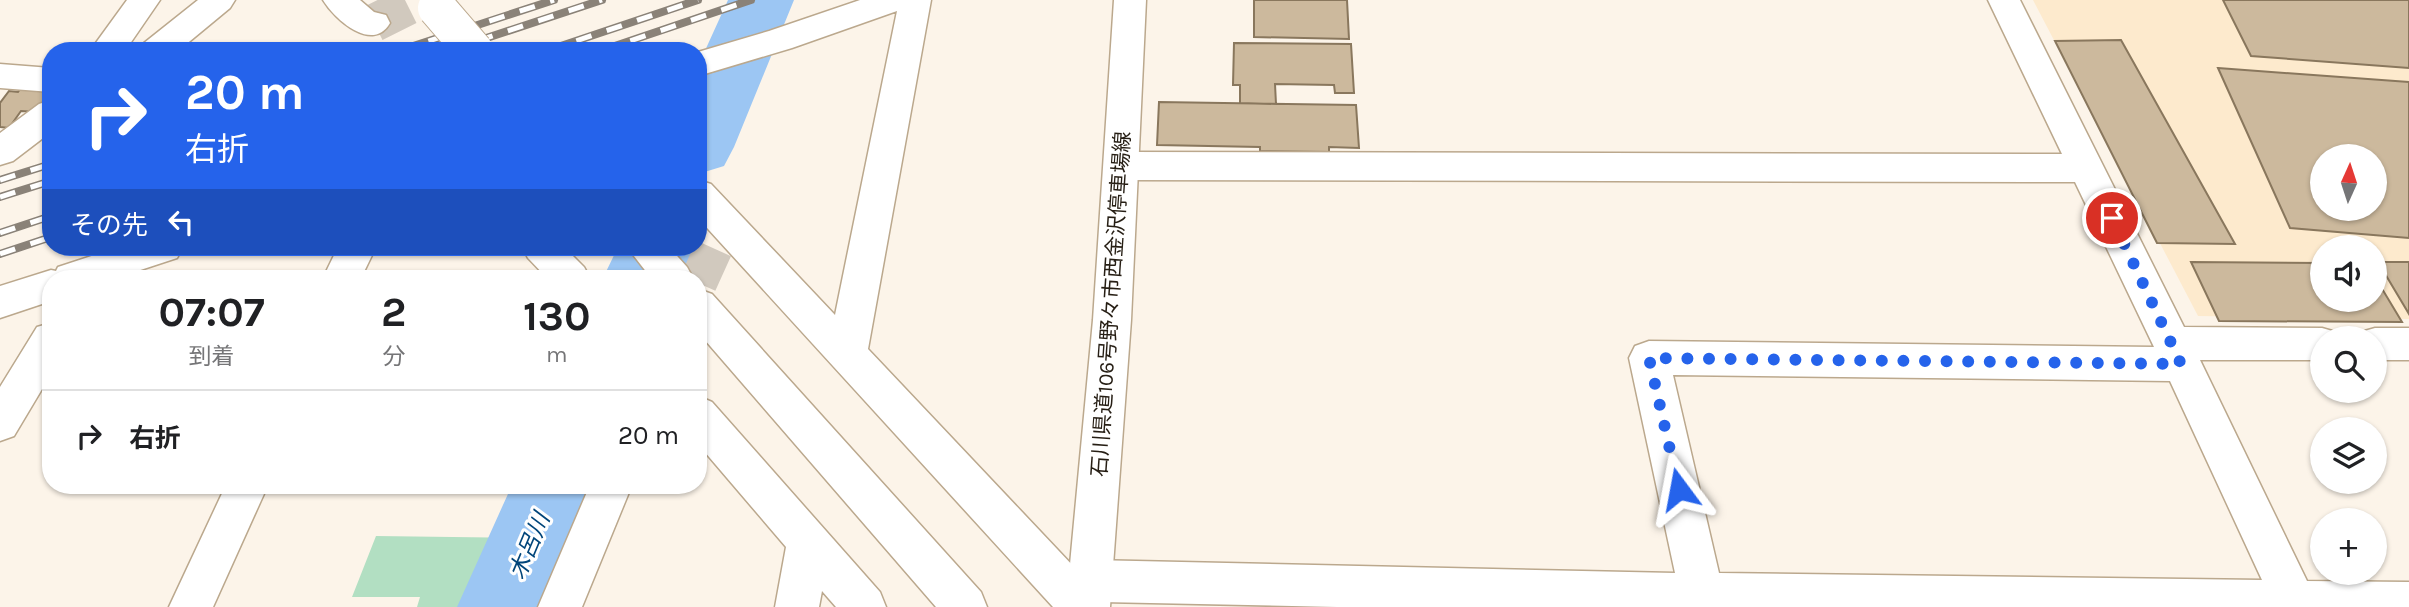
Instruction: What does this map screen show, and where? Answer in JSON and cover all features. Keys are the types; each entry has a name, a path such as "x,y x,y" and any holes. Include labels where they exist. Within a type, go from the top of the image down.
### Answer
{"street":[{"path":"114,42 144,0"},
{"path":"167,42 219,0"},
{"path":"339,0 369,25 374,23"},
{"path":"707,61 780,40 894,0"},
{"path":"848,354 915,0"},
{"name":"石川県道106号野々市西金沢停車場線","path":"1087,598 1123,166 1130,0"},
{"path":"2004,0 2296,604"},
{"path":"434,4 466,42"},
{"path":"0,76 42,79"},
{"path":"0,152 42,120"},
{"path":"1123,166 2087,168"},
{"path":"707,203 848,354 1087,598 2409,603"},
{"path":"100,270 138,256"},
{"path":"550,256 563,270"},
{"path":"654,256 667,270"},
{"path":"0,302 42,288"},
{"path":"707,315 965,607"},
{"path":"2387,344 2409,344"},
{"path":"1704,600 1649,358 2177,354 2310,345"},
{"path":"0,423 42,354"},
{"path":"707,424 864,607"},
{"path":"191,607 243,494"},
{"path":"560,607 607,494"},
{"path":"797,607 809,542"}],"shaded area":[{"path":"2033,0 2409,0 2409,319 2198,316"}],"green space":[{"path":"376,536 523,538 501,607 417,607 420,597 352,597"}],"building":[{"path":"1254,0 1347,0 1349,39 1254,37"},
{"path":"2223,0 2409,0 2409,68 2251,56"},
{"path":"2121,40 2235,244 2157,243 2055,41"},
{"path":"1234,43 1351,44 1354,93 1335,93 1334,85 1275,84 1276,104 1240,103 1240,85 1233,85"},
{"path":"2218,68 2409,82 2409,238 2290,228"},
{"path":"22,86 42,87 42,108 38,112 21,111 9,128 0,127 0,103 9,91 18,92"},
{"path":"1159,102 1356,105 1359,148 1329,147 1329,152 1260,151 1260,147 1157,145"},
{"path":"2191,262 2310,263 2310,312 2387,312 2387,297 2402,322 2219,321"},
{"path":"2387,262 2409,262 2409,314 2387,277"}],"waterway":[{"name":"木呂川","path":"707,126 761,0"},
{"name":"木呂川","path":"646,270 652,256"},
{"name":"木呂川","path":"503,607 551,494"}],"tunnel":[{"path":"374,23 420,0"},
{"path":"704,270 725,223"}],"railway":[{"path":"426,42 554,0"},
{"path":"474,42 602,0"},
{"path":"573,42 698,0"},
{"path":"627,42 751,0"},
{"path":"0,180 42,167"},
{"path":"0,197 42,184"},
{"path":"0,233 42,219"},
{"path":"0,254 42,240"}],"route":[{"path":"1679,489 1649,358 2181,364 2112,218"}]}
